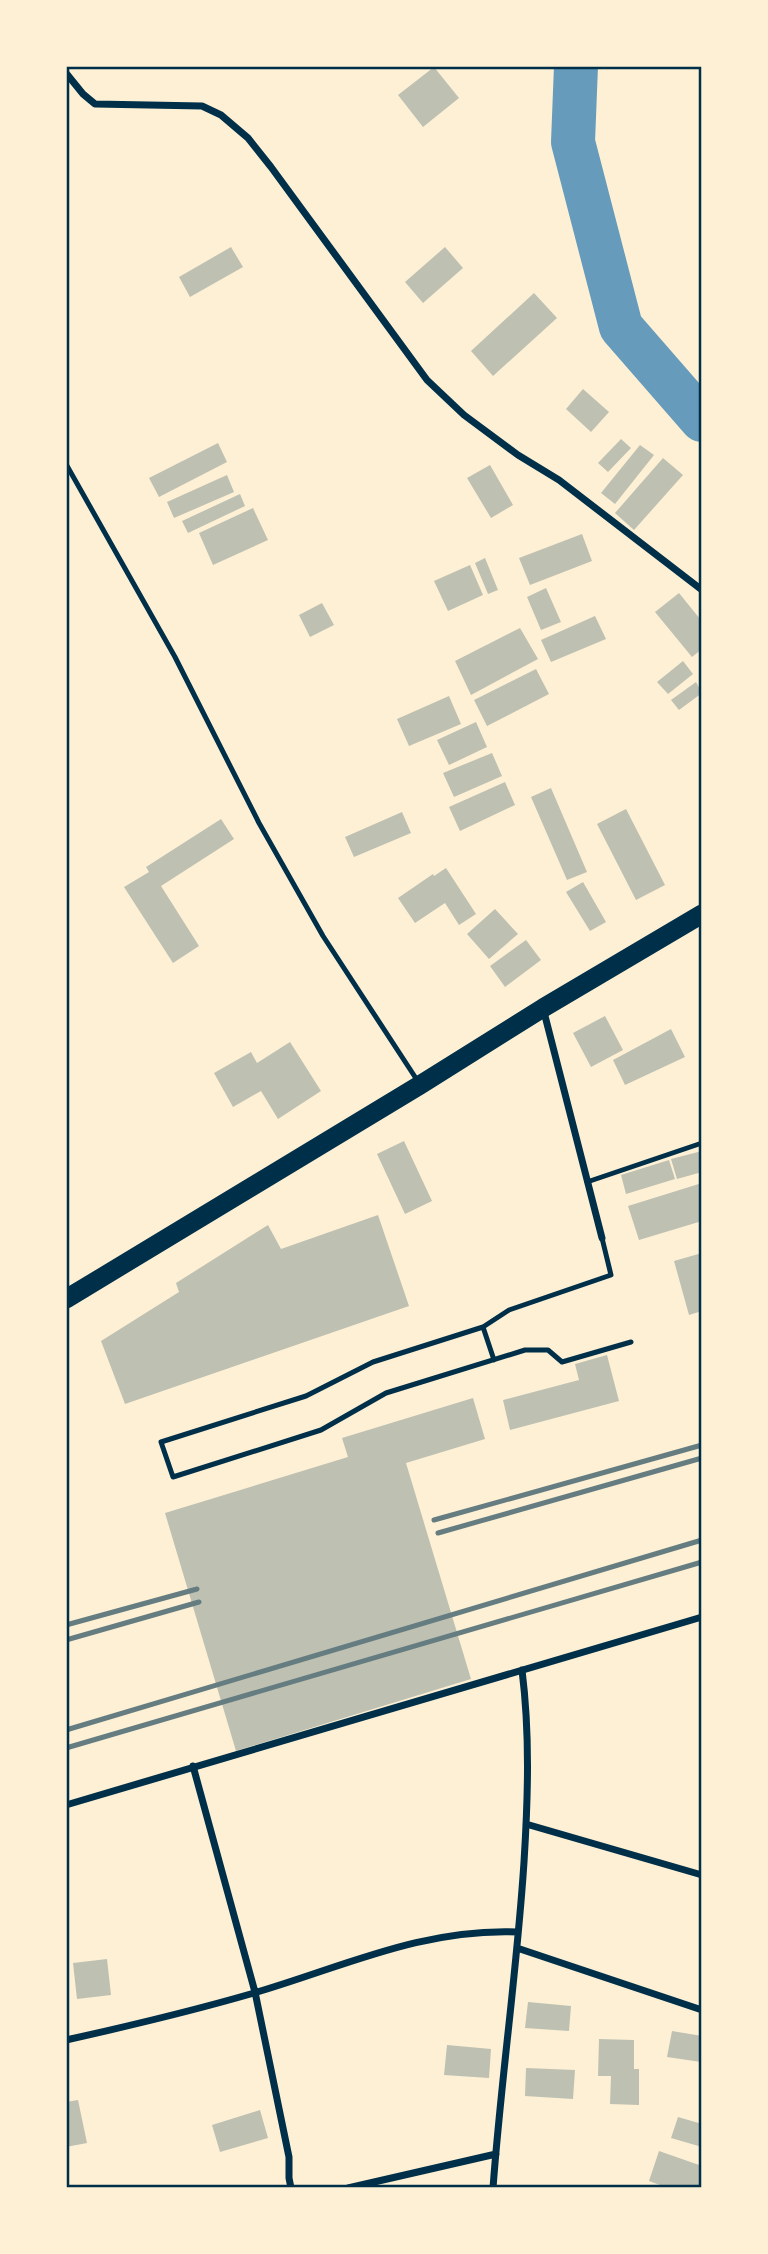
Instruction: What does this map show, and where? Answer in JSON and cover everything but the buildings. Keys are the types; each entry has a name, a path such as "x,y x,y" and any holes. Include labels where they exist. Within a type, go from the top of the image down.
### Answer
{"highway":[{"path":"72,1292 702,914"}],"street":[{"path":"66,73 95,104 202,106 221,115 248,138 271,167 427,380 464,415 518,455 559,480 702,590"},
{"path":"543,1007 602,1238"},
{"path":"66,1805 702,1617"},
{"path":"493,2188 517,1948 526,1824 528,1715 522,1670"},
{"path":"193,1766 255,1992 289,2157 291,2188"},
{"path":"526,1824 702,1875"},
{"path":"66,2040 255,1992 370,1954 443,1936 488,1931 518,1932"},
{"path":"517,1948 702,2010"},
{"path":"348,2188 496,2154"}],"lane":[{"path":"66,464 175,657 259,822 323,936 420,1085"},
{"path":"587,1182 702,1143"},
{"path":"602,1238 611,1275 509,1310 483,1327 373,1362 306,1396 160,1442 173,1477 321,1430 386,1393 525,1350 548,1350 562,1362 631,1342"},
{"path":"483,1327 494,1360"}],"waterway":[{"path":"576,66 573,142 621,327 702,420"}],"railway":[{"path":"434,1520 702,1445"},
{"path":"438,1533 702,1458"},
{"path":"66,1730 702,1540"},
{"path":"66,1748 702,1562"},
{"path":"66,1625 197,1589"},
{"path":"66,1640 199,1602"}]}
